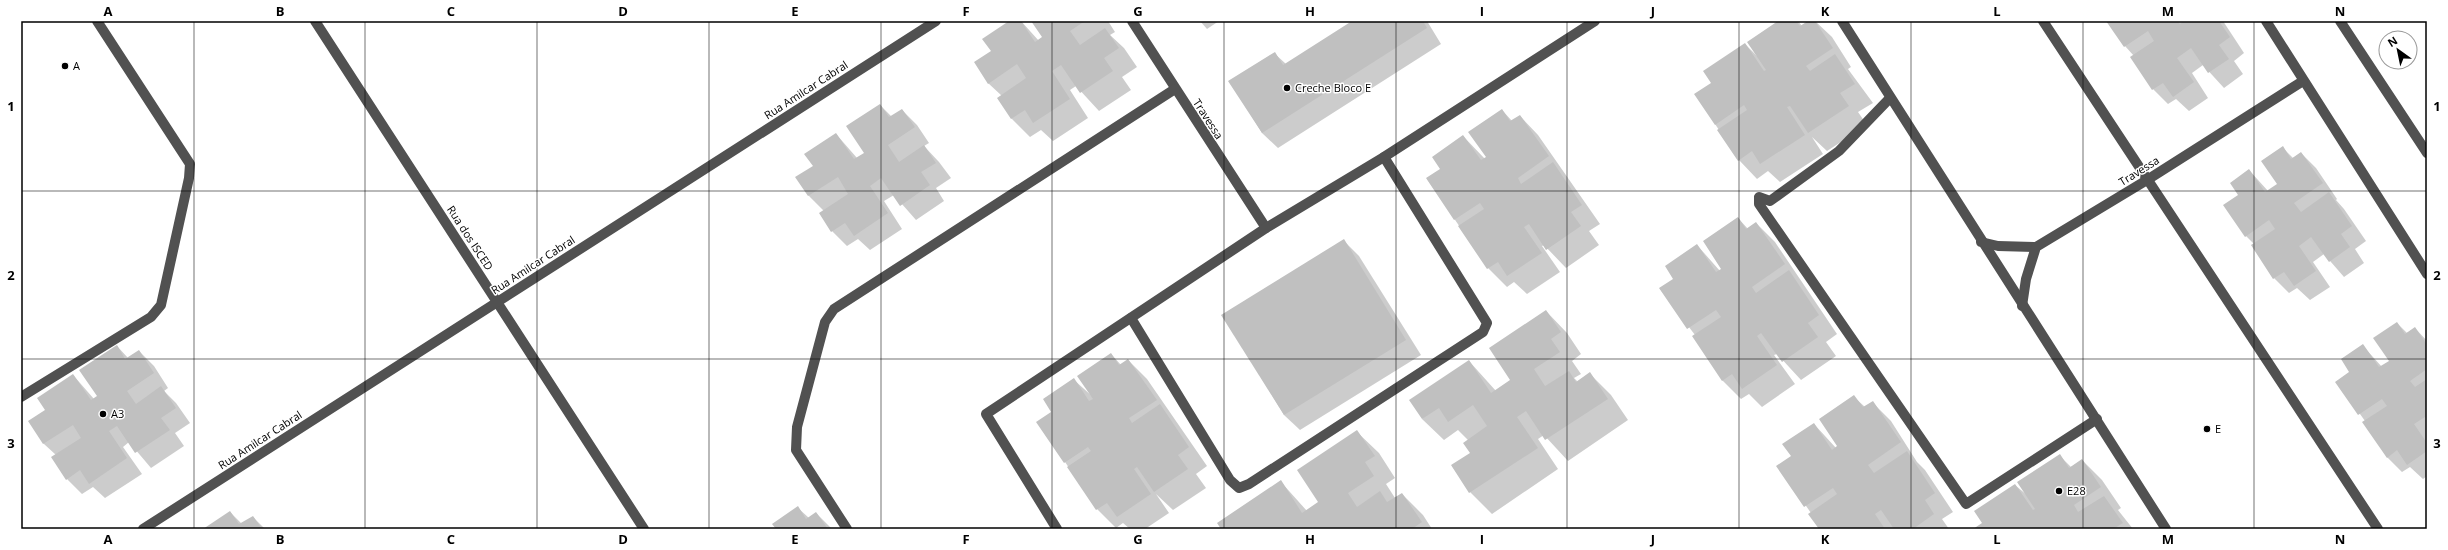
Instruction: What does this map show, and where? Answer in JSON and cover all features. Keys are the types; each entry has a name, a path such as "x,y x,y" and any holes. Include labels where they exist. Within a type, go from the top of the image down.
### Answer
{"street":[{"path":"21,397 151,317 161,305 189,178 190,164 97,21"},
{"name":"Rua dos ISCED","path":"315,21 644,529"},
{"name":"Rua Amilcar Cabral","path":"143,529 936,21"},
{"name":"Travessa","path":"1132,21 1174,89 1266,228"},
{"path":"1057,529 986,414 1266,228 1384,157 1595,21"},
{"path":"1842,21 2022,306 2097,419 2166,529"},
{"path":"2043,21 2146,180 2264,354 2378,529"},
{"path":"2266,21 2427,274"},
{"path":"2340,21 2427,153"},
{"name":"Travessa","path":"2036,247 2303,81"},
{"path":"847,529 796,450 797,427 819,344 825,322 834,309 1174,89"},
{"path":"1890,98 1839,151 1770,201 1759,197 1759,204 1966,504 2097,419"},
{"path":"1131,318 1230,480 1239,488 1248,484 1483,332 1487,323 1384,157"},
{"path":"1982,242 1998,246 2036,247 2026,279 2022,306"}],"building":[{"path":"1009,21 1021,21 1035,42 1042,37 1031,21 1085,21 1070,31 1080,45 1105,28 1119,48 1104,58 1113,71 1080,93 1061,65 1052,71 1070,99 1033,123 1025,110 1011,119 997,98 1026,78 1017,64 988,84 974,62 991,51 982,39"},
{"path":"1352,21 1423,21 1427,28 1262,133 1228,81 1275,52 1283,65"},
{"path":"1778,21 1796,21 1800,26 1808,21 1815,21 1833,48 1806,66 1810,71 1835,54 1855,84 1840,93 1849,106 1808,133 1790,106 1787,107 1805,135 1760,164 1752,151 1738,161 1717,130 1747,110 1744,105 1715,125 1694,94 1711,83 1703,71 1745,43 1764,71 1766,70 1747,42"},
{"path":"2106,21 2177,21 2180,24 2184,21 2219,21 2230,37 2219,45 2229,59 2208,73 2191,48 2177,58 2194,82 2173,97 2163,83 2152,90 2130,57 2154,41 2148,31 2124,47"},
{"path":"880,104 889,117 902,109 915,127 888,145 899,162 924,145 936,163 921,172 930,185 900,206 881,178 870,186 888,213 854,236 845,223 831,232 819,213 848,194 838,177 808,196 795,177 813,166 804,154 836,133 854,159 864,153 846,126"},
{"path":"1502,109 1510,121 1520,115 1549,156 1518,178 1521,184 1553,162 1582,205 1571,212 1581,226 1546,250 1529,224 1524,227 1542,253 1507,276 1498,262 1487,269 1458,226 1484,209 1480,203 1454,220 1426,178 1440,169 1432,157 1463,135 1481,160 1486,157 1468,132"},
{"path":"2283,146 2291,159 2301,152 2323,183 2294,203 2301,212 2329,192 2352,226 2341,234 2350,247 2329,262 2311,237 2299,246 2316,271 2294,286 2284,272 2273,279 2251,245 2275,229 2269,220 2245,237 2223,205 2238,195 2230,183 2249,169 2265,192 2277,184 2261,161"},
{"path":"1738,217 1746,229 1756,222 1785,264 1752,287 1756,293 1789,270 1819,315 1808,323 1818,337 1782,362 1761,333 1757,336 1777,365 1742,389 1732,374 1722,381 1692,336 1721,317 1716,310 1687,329 1659,288 1673,279 1665,266 1697,244 1716,272 1721,269 1703,241"},
{"path":"1344,239 1406,340 1284,415 1221,315"},
{"path":"1546,310 1561,332 1551,339 1560,352 1534,369 1545,386 1569,371 1576,382 1590,372 1608,399 1545,440 1526,411 1517,417 1538,448 1469,493 1451,465 1470,453 1463,443 1487,426 1473,405 1448,422 1439,408 1422,419 1409,400 1469,360 1491,393 1510,380 1489,348"},
{"path":"2397,322 2405,334 2415,327 2427,345 2427,369 2410,381 2415,387 2427,379 2427,420 2425,417 2414,424 2427,443 2427,451 2407,465 2397,450 2387,458 2362,422 2387,406 2382,399 2358,415 2335,382 2349,372 2341,359 2363,344 2379,367 2389,361 2373,338"},
{"name":"A3","path":"117,345 125,359 139,350 154,373 127,391 136,404 161,386 176,408 161,418 170,430 135,453 117,426 109,431 127,458 89,484 80,470 66,480 51,457 81,438 73,425 43,444 28,421 45,410 37,398 73,374 91,400 97,396 79,370"},
{"path":"1111,353 1119,365 1128,359 1157,400 1129,418 1132,423 1160,404 1189,447 1178,455 1188,469 1154,492 1137,467 1134,469 1151,494 1117,517 1107,503 1096,510 1067,467 1091,451 1088,447 1064,463 1036,422 1051,412 1043,399 1074,378 1089,401 1093,399 1077,376"},
{"path":"1854,395 1863,407 1873,401 1901,442 1868,465 1874,473 1907,451 1935,493 1925,500 1934,514 1913,529 1894,529 1881,510 1875,514 1885,529 1819,529 1808,514 1837,494 1833,488 1804,507 1776,466 1791,456 1782,444 1814,423 1832,450 1837,446 1819,419"},
{"path":"1357,430 1375,456 1365,462 1374,476 1348,493 1357,507 1380,491 1387,502 1402,493 1422,522 1412,529 1221,529 1217,523 1281,480 1302,513 1318,502 1297,470"},
{"name":"E28","path":"2060,454 2069,468 2082,459 2101,487 2074,505 2078,512 2104,496 2123,523 2113,529 1973,529 1982,523 1974,511 2015,484 2033,510 2035,509 2017,482"},
{"path":"798,506 806,519 816,512 828,529 776,529 772,524"},
{"path":"230,511 239,524 253,516 262,529 203,529"}],"place":[{"name":"A","path":"65,66"},
{"name":"Creche Bloco E","path":"1287,88"},
{"name":"A3","path":"103,414"},
{"name":"E","path":"2207,429"},
{"name":"E28","path":"2059,491"}]}
